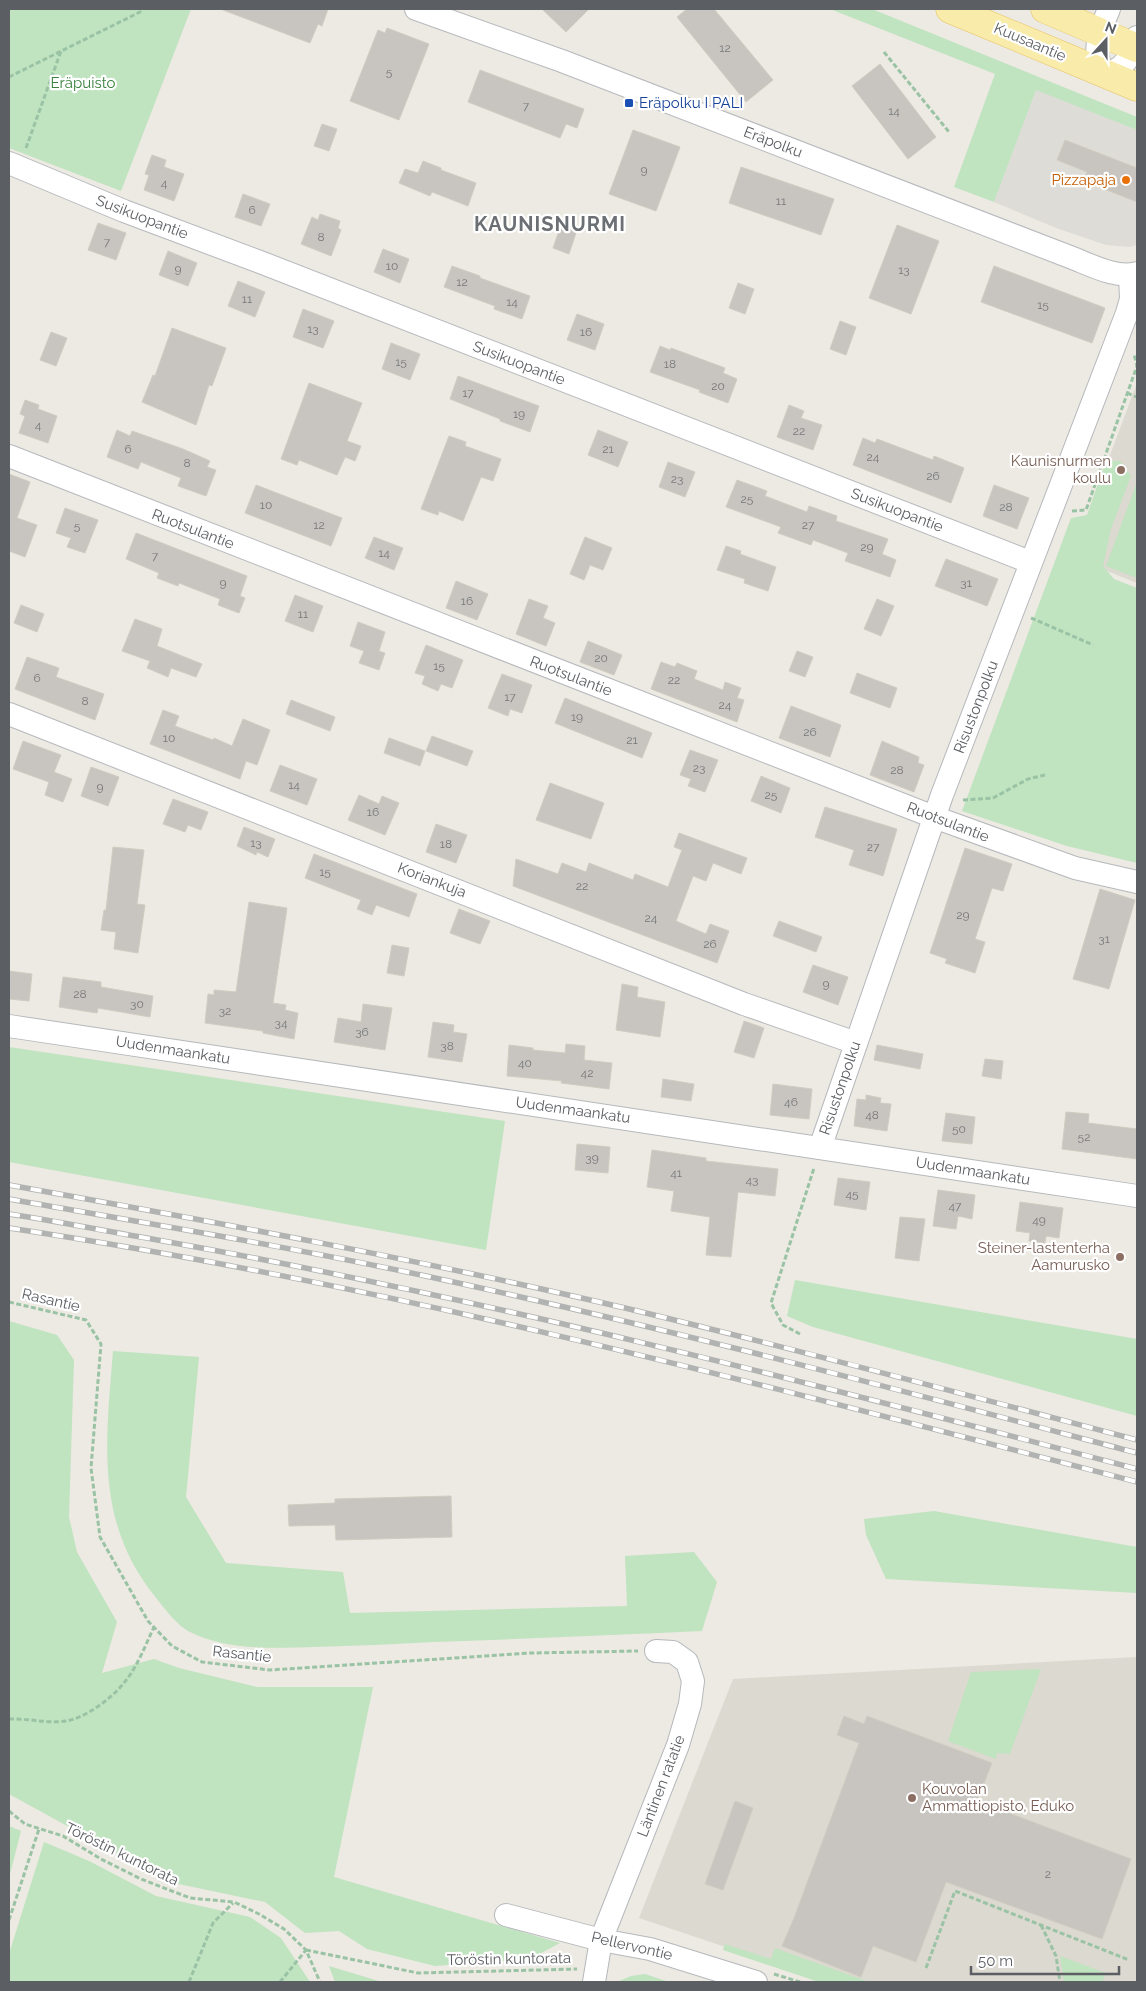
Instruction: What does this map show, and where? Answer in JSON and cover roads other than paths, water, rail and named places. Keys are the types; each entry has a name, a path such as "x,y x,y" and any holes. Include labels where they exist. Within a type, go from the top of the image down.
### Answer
{"main road":[{"name":"Kuusaantie","path":"950,9 1137,87"},
{"path":"1045,9 1104,20 1136,44"}],"street":[{"name":"Eräpolku","path":"416,9 571,64 1113,273 1134,274"},
{"path":"1104,20 1097,51 1099,66 1105,74 1116,72 1136,44"},
{"name":"Susikuopantie","path":"14,165 124,211 260,262 1030,562"},
{"name":"Risustonpolku","path":"820,1148 934,817 1030,562 1127,313 1134,274"},
{"name":"Ruotsulantie","path":"9,456 934,817 1075,868 1137,882"},
{"name":"Koriankuja","path":"9,714 735,1000 856,1043"},
{"name":"Uudenmaankatu","path":"9,1026 1137,1196"},
{"name":"Läntinen ratatie","path":"594,1976 601,1940 678,1745 690,1704 693,1681 687,1662 673,1652 656,1651"},
{"name":"Pellervontie","path":"506,1916 601,1940 650,1949 756,1982"}],"railway":[{"path":"9,1185 318,1242 548,1290 881,1372 1137,1440"},
{"path":"9,1199 318,1254 601,1315 1137,1453"},
{"path":"9,1214 277,1262 524,1315 770,1374 1137,1469"},
{"path":"9,1228 152,1251 294,1278 435,1308 717,1374 1137,1482"}],"place":[{"name":"Eräpolku I PALI","path":"629,103"},
{"name":"Pizzapaja","path":"1126,180"},
{"name":"Kaunisnurmen koulu","path":"1121,470"},
{"name":"Steiner-lastenterha Aamurusko","path":"1120,1257"},
{"name":"Kouvolan Ammattiopisto, Eduko","path":"912,1798"}],"district":[{"name":"KAUNISNURMI","path":"550,224"}],"park label":[{"name":"Eräpuisto","path":"83,83"}]}
